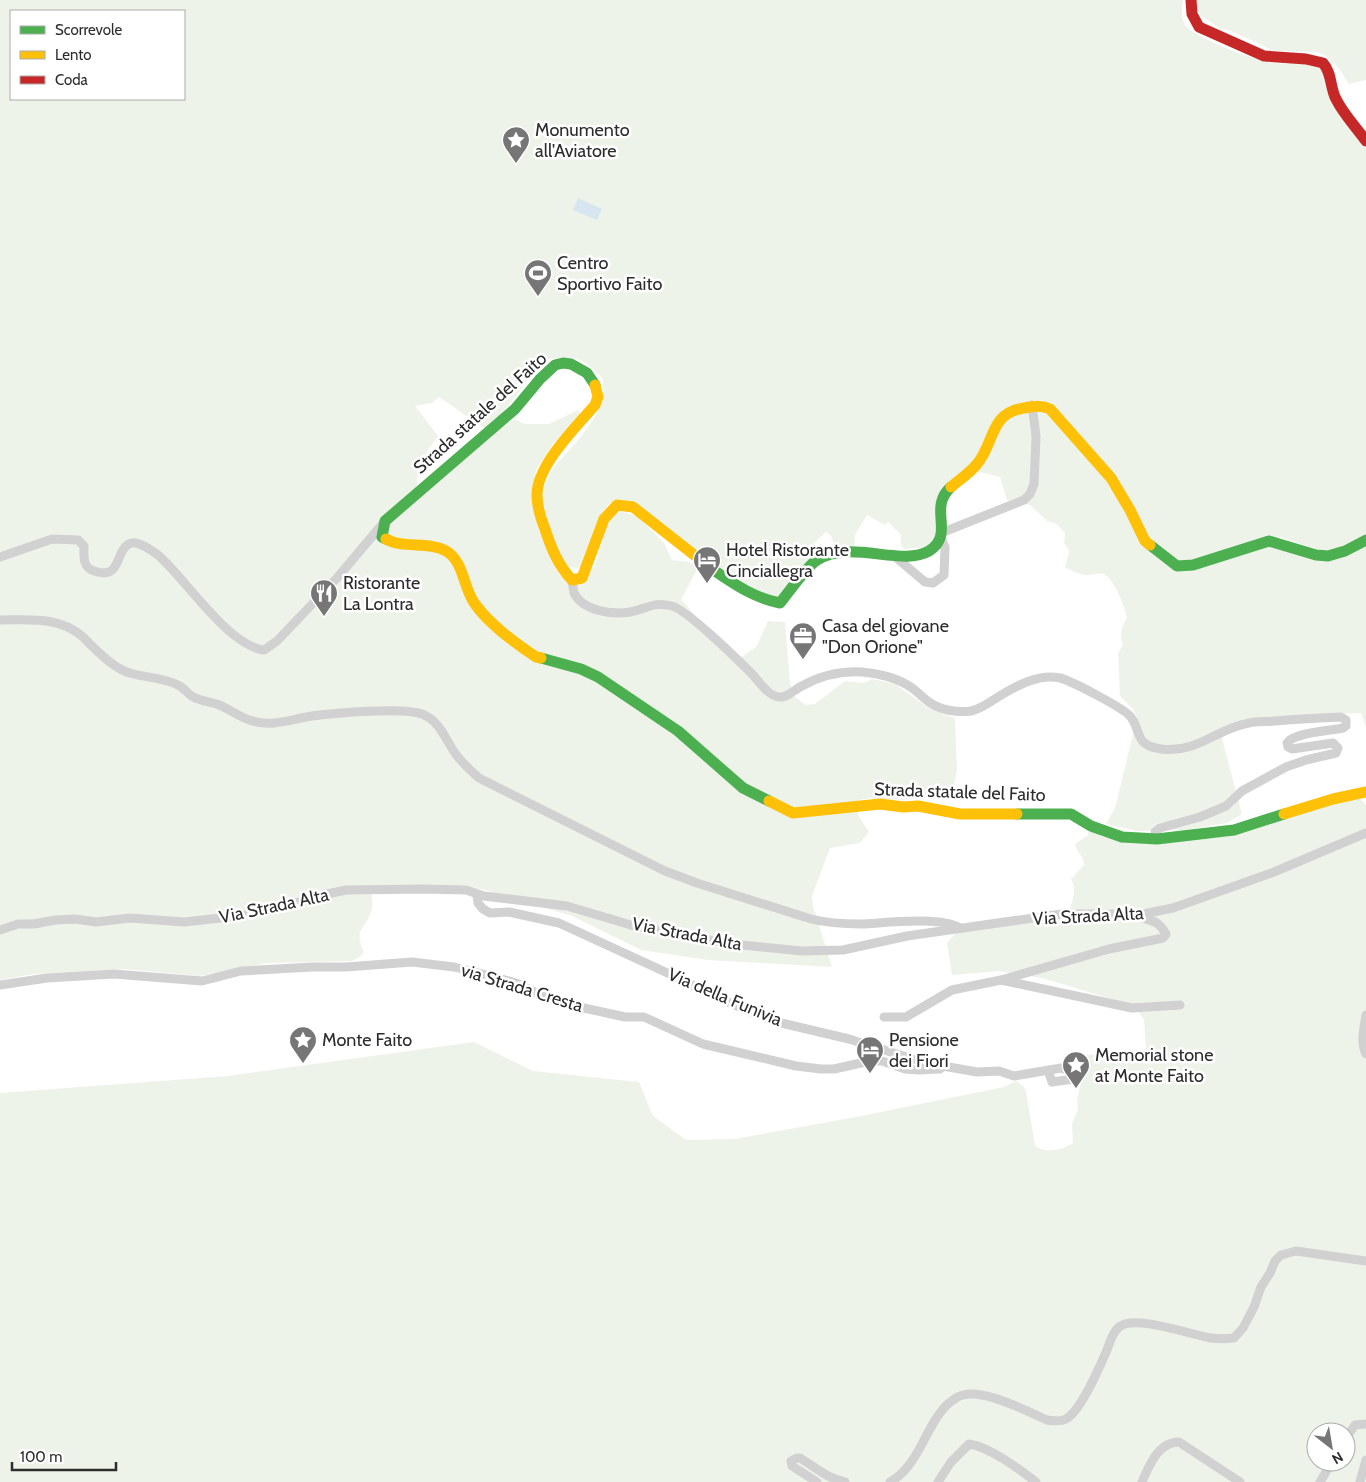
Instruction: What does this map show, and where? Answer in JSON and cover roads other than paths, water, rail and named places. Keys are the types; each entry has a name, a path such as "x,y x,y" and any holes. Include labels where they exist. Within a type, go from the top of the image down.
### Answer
{"street":[{"path":"1191,0 1190,11 1199,27 1264,56 1275,59 1310,59 1327,66 1333,92 1340,105 1366,140"},
{"name":"Strada statale del Faito","path":"572,580 562,569 550,546 542,521 537,495 547,463 595,405 598,397 597,388 593,380 581,368 563,363 555,366 515,409 385,521 382,536 392,542 445,550 459,566 467,591 475,604 509,639 536,657 598,677 678,731 744,788 793,813 829,811 880,804 902,807 918,806 960,814 1071,814 1091,826 1122,837 1157,839 1234,830 1333,799 1366,792"},
{"path":"1032,405 1036,436 1034,484 1030,494 1024,500 941,535 936,547 926,553 832,552 820,556 785,599 780,603 771,604 730,582 633,507 617,505 608,510 588,568 582,578 572,580 573,592 581,603 594,609 610,612 629,612 657,603 675,606 689,615 749,670 772,694 779,697 785,696 804,685 837,673 862,672 892,678 911,687 927,702 942,709 971,711 983,707 1003,694 1035,679 1050,677 1062,679 1119,708 1131,717 1138,737 1149,746 1162,749 1202,743 1247,723 1341,717 1346,720 1347,724 1343,728 1311,733 1291,739 1287,743 1290,749 1333,743 1338,748 1336,753 1286,767 1242,791 1226,806 1200,817 1160,828 1155,832 1157,839"},
{"path":"892,554 926,582 933,583 944,575 945,547 941,535 940,498 977,464 984,453 992,432 1002,417 1011,411 1032,405 1041,405 1050,409 1066,426 1111,478 1130,510 1145,541 1177,566 1194,565 1269,541 1279,542 1322,556 1342,552 1366,540"},
{"path":"0,558 52,539 78,540 84,546 84,564 87,568 103,573 114,568 122,550 128,544 135,542 150,549 170,565 202,604 221,623 252,647 264,650 277,641 337,578 385,521"},
{"path":"0,620 42,621 66,625 82,636 101,656 118,668 131,674 148,676 180,686 193,697 221,705 251,721 269,724 312,716 394,711 421,713 431,718 444,734 454,752 468,769 479,778 665,871 697,883 823,922 858,924 934,922 951,923 960,928"},
{"name":"Via Strada Alta","path":"0,930 18,924 34,924 68,919 96,922 130,918 184,922 239,916 277,909 318,896 358,889 466,890 477,895 568,906 631,925 702,939 802,952 843,950 907,936 1061,914 1143,914 1173,908 1274,872 1366,833"},
{"name":"Via della Funivia","path":"477,895 478,903 490,913 509,912 559,924 718,998 773,1021 849,1039 926,1062 977,1072 999,1071 1014,1076 1048,1070"},
{"path":"884,1017 906,1017 952,990 1001,980 1110,949 1163,938 1166,934 1162,927 1154,921 1146,919 1143,914"},
{"name":"via Strada Cresta","path":"0,985 47,978 114,974 202,981 241,972 312,966 346,967 412,962 454,968 495,977 519,984 561,1003 625,1017 644,1017 704,1044 796,1066 821,1070 882,1060 905,1068 919,1070 940,1069 944,1066"},
{"path":"1001,980 1132,1008 1180,1005"},
{"path":"1366,1015 1363,1034 1366,1054"},
{"path":"890,1482 912,1462 940,1415 949,1402 957,1396 972,1394 990,1397 1047,1420 1065,1419 1087,1392 1114,1332 1124,1324 1133,1322 1191,1332 1210,1338 1234,1338 1243,1328 1254,1307 1261,1287 1275,1261 1281,1255 1296,1251 1366,1262"},
{"path":"1142,1482 1153,1458 1171,1442 1178,1442 1240,1482"},
{"path":"938,1482 952,1462 969,1444 976,1445 999,1457 1036,1482"},
{"path":"817,1482 792,1466 791,1461 800,1458 821,1473 845,1482"},
{"path":"1360,1482 1366,1460"}],"place":[{"name":"Monumento all'Aviatore","path":"516,164"},
{"name":"Centro Sportivo Faito","path":"538,297"},
{"name":"Hotel Ristorante Cinciallegra","path":"707,584"},
{"name":"Ristorante La Lontra","path":"324,617"},
{"name":"Casa del giovane \"Don Orione\"","path":"803,660"},
{"name":"Monte Faito","path":"303,1064"},
{"name":"Pensione dei Fiori","path":"870,1074"},
{"name":"Memorial stone at Monte Faito","path":"1076,1089"}]}
